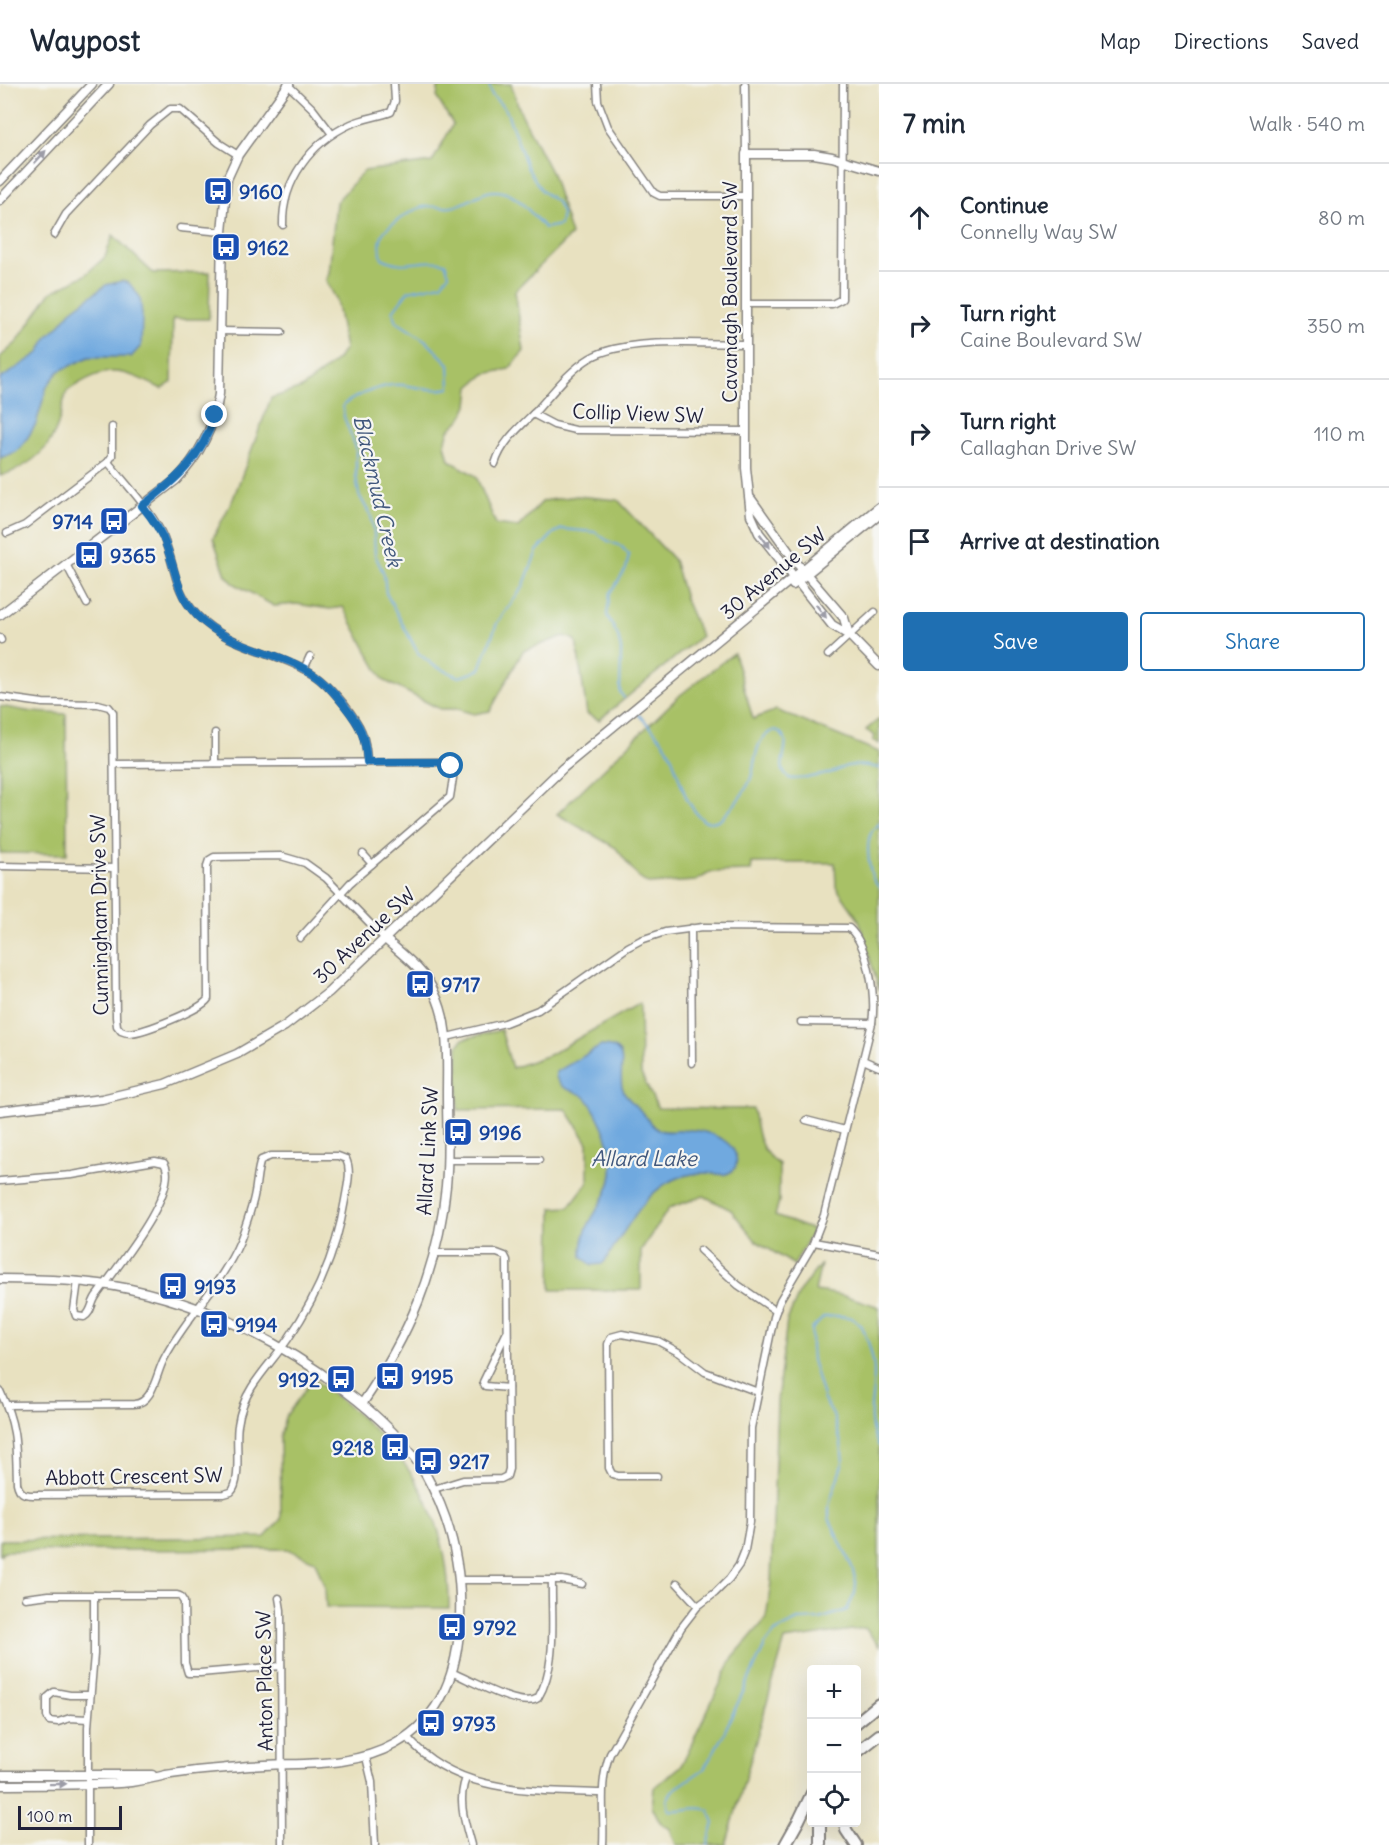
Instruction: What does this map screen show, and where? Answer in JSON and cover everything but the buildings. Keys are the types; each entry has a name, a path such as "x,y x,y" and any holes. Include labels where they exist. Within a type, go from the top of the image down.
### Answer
{"highway":[{"path":"861,1719 879,1704"},
{"path":"861,1749 879,1735"},
{"path":"785,1845 807,1803"},
{"path":"820,1827 820,1845"},
{"path":"846,1827 856,1845"}],"street":[{"path":"0,181 92,84"},
{"path":"0,200 109,84"},
{"path":"0,615 142,506 184,471 200,451 215,415 219,394 222,232 225,191 231,169 238,155 288,84 332,134"},
{"path":"283,225 284,203 293,178 309,156 332,134 363,119 391,112 396,101 394,84"},
{"path":"597,84 598,101 608,127 654,193 660,196 746,196"},
{"name":"Cavanagh Boulevard SW","path":"745,84 745,431 746,477 751,499 751,515 759,533 832,625 849,635"},
{"path":"746,304 832,304 842,299 843,84"},
{"path":"54,235 66,214 150,126 170,109 180,110 219,143 238,155"},
{"path":"746,154 814,154 879,171"},
{"path":"180,228 222,232"},
{"path":"220,331 282,332"},
{"name":"Collip View SW","path":"495,464 504,444 591,357 613,349 639,344 746,344"},
{"name":"Collip View SW","path":"533,414 554,424 575,430 745,431"},
{"path":"7,533 25,525 108,462 112,456 112,427"},
{"path":"108,462 160,531 168,548 178,588 197,615 224,635 304,669 325,683 357,720 365,739 367,762"},
{"path":"751,499 770,528 844,618 849,635 879,666"},
{"name":"30 Avenue SW","path":"0,1111 73,1103 126,1094 165,1084 217,1064 285,1026 329,992 535,793 879,507"},
{"name":"30 Avenue SW","path":"804,571 879,514"},
{"path":"66,564 87,604"},
{"path":"828,655 875,612"},
{"path":"304,669 310,656"},
{"path":"287,673 291,664"},
{"name":"Cunningham Drive SW","path":"0,697 32,702 98,704 109,707 114,716 116,1022 119,1029 134,1033 188,1013 208,999 207,866 213,857 222,855 274,856 305,863 317,871 385,939"},
{"path":"214,733 215,763"},
{"path":"115,764 367,762 443,763 451,766 453,773 450,797 350,883 300,938"},
{"path":"363,854 372,864"},
{"path":"0,866 114,868"},
{"path":"691,928 693,1063"},
{"path":"447,1037 506,1023 538,1010 635,944 665,932 691,928 849,928 856,937 870,974 874,1002 872,1023 824,1215 814,1242 785,1290 776,1311 758,1392 751,1428 748,1543 739,1565 729,1579 698,1606 681,1628 609,1754 602,1793 603,1845"},
{"name":"Allard Link SW","path":"362,1404 388,1365 405,1333 421,1294 434,1253 444,1205 447,1160 447,1037 439,1003 430,985 414,966 385,939"},
{"path":"801,1022 872,1023"},
{"path":"863,1060 879,1067"},
{"path":"806,1120 845,1130"},
{"name":"Abbott Crescent SW","path":"0,1391 7,1405 16,1439 20,1492 25,1494 228,1493 233,1490 236,1484 237,1432 243,1405 314,1295 334,1245 349,1172 344,1158 338,1156 271,1156 261,1160 252,1206 239,1242 224,1273 198,1308"},
{"path":"447,1160 538,1160"},
{"path":"0,1181 72,1175 155,1161 164,1163 167,1173 157,1208 145,1229 94,1299 89,1314 80,1317 76,1316 74,1310 78,1281"},
{"path":"814,1242 879,1254"},
{"path":"700,1250 738,1285 776,1311"},
{"path":"434,1253 495,1253 505,1256 508,1265 509,1469 507,1476 501,1479 463,1480 434,1489"},
{"path":"0,1279 78,1281 153,1294 198,1308 241,1326 282,1347 322,1373 362,1404 412,1454 434,1489 451,1535 460,1580 459,1634 453,1673 437,1705 427,1718 407,1737 386,1749 366,1757 334,1762 0,1785"},
{"path":"7,1405 138,1404 144,1402 148,1398 170,1347 198,1308"},
{"path":"508,1331 483,1382 489,1388 508,1388"},
{"path":"657,1476 618,1476 612,1474 609,1468 608,1344 611,1337 622,1334 658,1341 705,1372 758,1392"},
{"path":"460,1580 552,1580 582,1584"},
{"path":"453,1673 508,1696 531,1701 538,1698 545,1682 550,1657 552,1580"},
{"path":"677,1583 698,1606"},
{"path":"26,1598 49,1595 180,1596 184,1602 185,1668 190,1673 282,1666"},
{"path":"88,1845 88,1719 94,1654 94,1595"},
{"name":"Anton Place SW","path":"279,1598 282,1666 282,1845"},
{"path":"88,1719 70,1718 58,1722 50,1721 47,1716 47,1698 54,1692 90,1695"},
{"path":"407,1737 431,1761 466,1778 514,1789 602,1793"},
{"path":"366,1757 372,1782 375,1845"},
{"path":"0,1775 88,1779"},
{"path":"466,1778 462,1789 462,1804 471,1845"}],"green space":[{"path":"439,84 511,84 520,111 552,174 571,235 515,291 524,351 509,369 485,374 470,387 468,405 461,419 449,430 445,444 449,460 476,476 496,524 518,527 543,501 577,496 618,500 674,560 686,602 701,636 599,720 587,714 576,640 564,636 523,651 490,711 474,714 457,709 440,709 383,680 343,607 330,609 296,604 274,606 233,583 226,575 213,538 233,499 271,398 302,388 337,360 345,349 336,299 326,280 329,273 336,202 364,171 432,162 453,124 437,98"},
{"path":"113,235 153,273 210,272 209,319 173,319 172,382 162,389 124,373 114,372 93,376 81,382 67,391 57,427 45,448 25,465 0,476 0,357 16,343 50,293 85,275 105,257"},
{"path":"734,653 753,719 776,710 879,752 879,990 859,920 836,887 835,863 752,863 751,871 711,872 696,881 648,884 639,878 616,848 557,814 679,696"},
{"path":"0,706 32,712 66,714 67,854 0,853"},
{"path":"879,719 879,744 873,740 875,736 866,730"},
{"path":"640,1003 641,1074 658,1108 753,1109 757,1132 763,1147 767,1154 779,1164 779,1201 775,1216 813,1230 794,1265 756,1241 731,1210 704,1196 669,1208 641,1250 641,1290 551,1290 552,1208 569,1207 588,1182 588,1143 566,1109 458,1110 458,1046 463,1039 501,1030 512,1068 549,1055"},
{"path":"821,1264 815,1291 848,1297 879,1307 879,1402 876,1418 879,1424 879,1646 865,1628 785,1640 726,1845 676,1845 670,1829 660,1822 652,1806 654,1788 681,1766 733,1657 766,1619 771,1582 777,1401 787,1321 801,1289"},
{"path":"313,1379 369,1425 393,1449 412,1476 428,1504 440,1535 447,1570 449,1608 326,1607 325,1588 315,1561 287,1549 4,1551 0,1555 0,1540 265,1537 281,1519 280,1437 285,1417"}],"water":[{"path":"122,281 129,283 140,297 141,346 131,357 89,357 59,371 47,386 36,424 25,442 16,452 0,458 0,379 39,353 47,337 71,311 106,285"},
{"name":"Allard Lake","path":"601,1046 611,1047 620,1054 623,1091 655,1128 664,1131 695,1130 709,1133 728,1143 735,1153 737,1162 735,1168 727,1174 690,1174 663,1185 643,1204 602,1264 592,1265 582,1257 582,1246 590,1221 608,1189 612,1160 604,1130 589,1102 581,1094 562,1086 556,1077 556,1072"}],"waterway":[{"name":"Blackmud Creek","path":"489,84 492,95 506,110 528,169 542,191 557,202 562,213 560,225 545,228 515,198 496,191 482,194 451,207 418,208 384,232 380,244 382,258 407,264 445,263 449,274 441,284 408,291 393,311 397,322 425,340 449,364 450,388 387,386 355,397 343,405 344,417 356,448 359,495 371,516 375,555 384,574 386,593 418,653 433,665 459,677 480,669 497,623 523,587 537,551 554,533 562,529 595,532 621,546 629,555 626,569 610,594 607,615 618,636 621,650 620,692 624,698"},
{"name":"Blackmud Creek","path":"636,712 667,747 685,795 704,821 718,820 727,813 743,793 749,783 762,739 775,730 782,734 785,740 782,766 789,778 816,776 851,765 879,768"},
{"name":"Blackmud Creek","path":"879,824 870,836 868,851 872,876 879,887"},
{"name":"Blackmud Creek","path":"708,1845 714,1823 709,1810 699,1808 669,1810 667,1800 672,1791 704,1769 722,1737 765,1645 775,1632 798,1620 820,1619 847,1610 855,1593 856,1582 852,1567 829,1518 829,1504 843,1462 841,1443 833,1415 824,1400 812,1360 812,1329 824,1317 852,1318 865,1334 874,1367 871,1418 874,1436 879,1446"}],"place":[{"name":"9160","path":"218,191"},
{"name":"9162","path":"226,247"},
{"name":"9714","path":"114,521"},
{"name":"9365","path":"89,555"},
{"name":"9717","path":"420,984"},
{"name":"9196","path":"458,1132"},
{"name":"9193","path":"173,1286"},
{"name":"9194","path":"214,1324"},
{"name":"9195","path":"390,1376"},
{"name":"9192","path":"341,1379"},
{"name":"9218","path":"395,1447"},
{"name":"9217","path":"428,1461"},
{"name":"9792","path":"452,1627"},
{"name":"9793","path":"431,1723"}],"route":[{"path":"215,415 200,451 191,463 176,480 142,506 163,536 176,582 185,599 197,615 216,631 304,669 325,683 362,729 367,762 438,762 451,766"}]}
